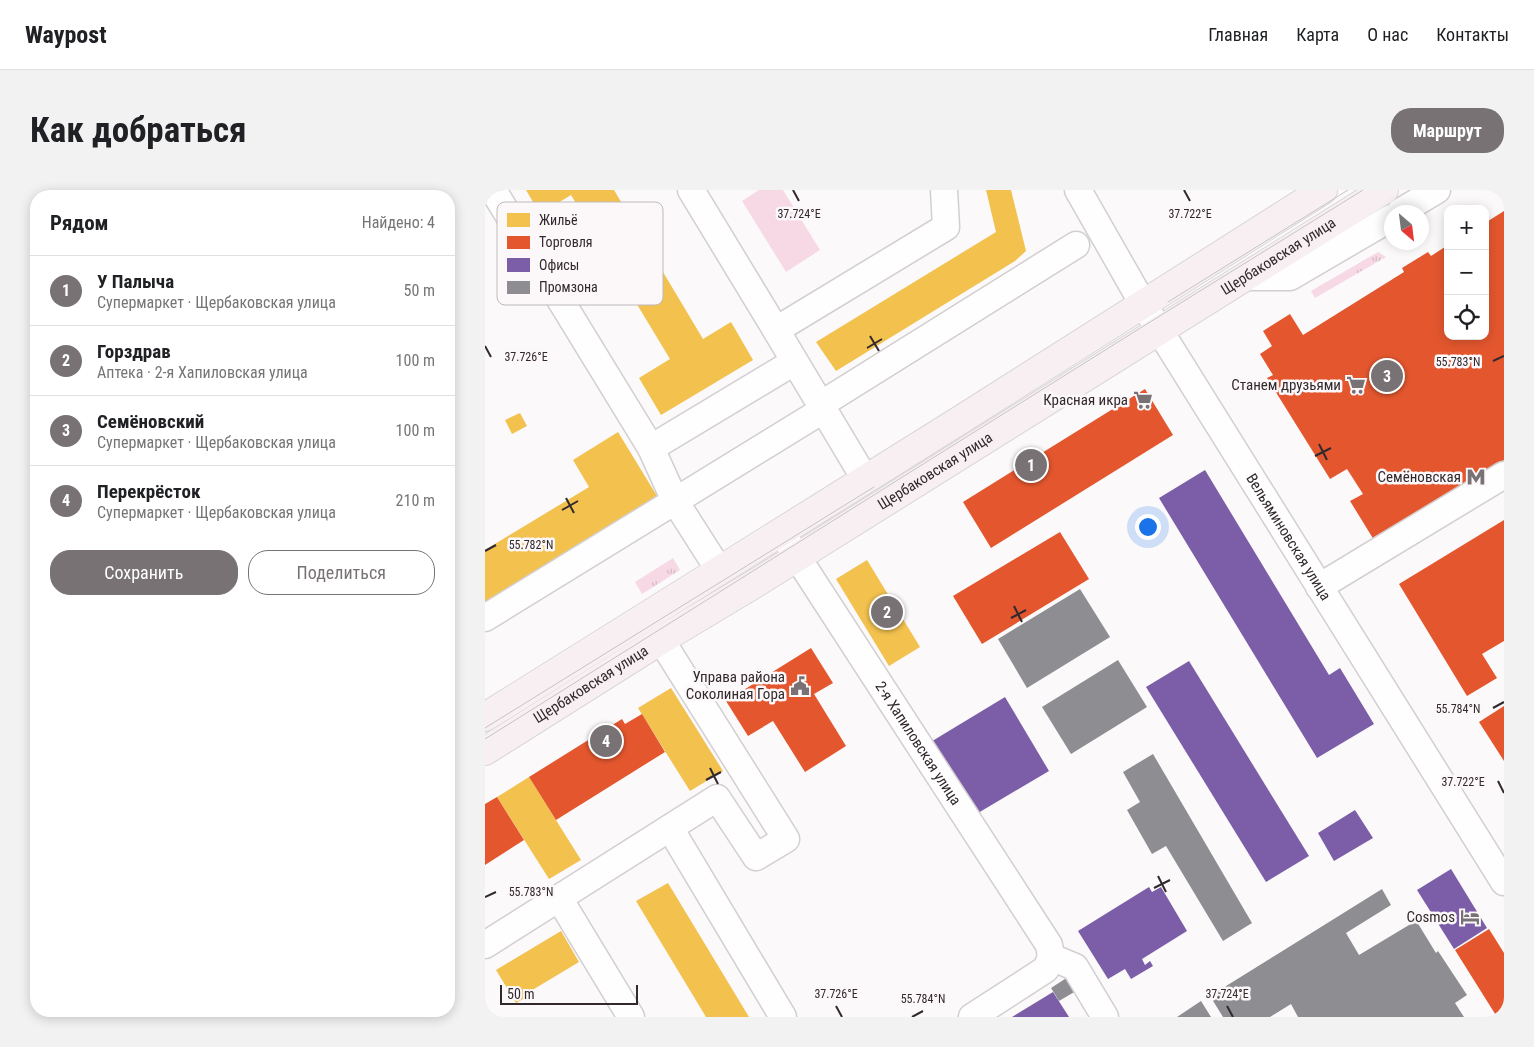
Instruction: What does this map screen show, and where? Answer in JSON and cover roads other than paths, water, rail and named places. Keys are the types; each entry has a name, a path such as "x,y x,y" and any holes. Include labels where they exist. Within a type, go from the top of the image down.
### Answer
{"main road":[{"name":"Щербаковская улица","path":"485,717 1323,190"},
{"name":"Щербаковская улица","path":"485,752 661,640 1247,277 1383,190"}],"street":[{"path":"493,190 500,202"},
{"path":"691,190 865,479"},
{"path":"776,330 946,227 944,190"},
{"name":"Вельяминовская улица","path":"1078,190 1143,304 1504,882"},
{"path":"1411,205 1434,191"},
{"path":"1247,277 1290,277 1384,222"},
{"path":"485,618 675,501 1076,245"},
{"path":"563,305 651,448 675,501 719,570"},
{"path":"651,448 794,362"},
{"path":"1319,587 1504,475"},
{"name":"2-я Хапиловская улица","path":"781,532 1049,945 1051,957"},
{"path":"485,945 717,798 756,858 787,839 661,640"},
{"path":"670,828 783,1017"},
{"path":"559,898 631,1017"},
{"path":"972,1017 1046,969 1051,957 1075,967 1105,1017"}],"tram line":[{"path":"1168,302 1348,190"},
{"path":"485,739 1363,190"},
{"path":"485,728 874,487"}],"place":[{"name":"Семёновский","path":"1387,376"},
{"name":"Станем друзьями","path":"1356,385"},
{"name":"Красная икра","path":"1143,400"},
{"name":"У Палыча","path":"1031,465"},
{"name":"Семёновская","path":"1476,477"},
{"name":"Горздрав","path":"887,612"},
{"name":"Управа района Соколиная Гора","path":"800,686"},
{"name":"Перекрёсток","path":"606,741"},
{"name":"Cosmos","path":"1470,917"}]}
